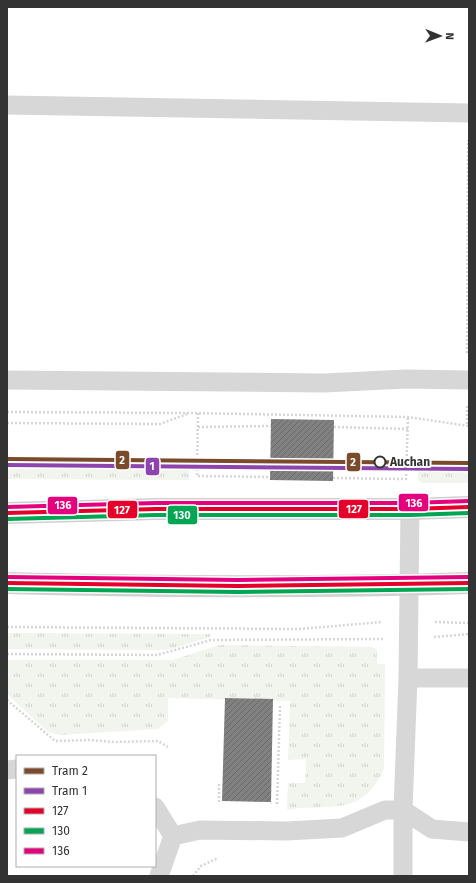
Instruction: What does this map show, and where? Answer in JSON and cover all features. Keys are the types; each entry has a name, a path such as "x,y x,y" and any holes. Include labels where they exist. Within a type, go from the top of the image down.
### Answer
{"main road":[{"path":"7,513 156,509 410,509 469,507"},
{"path":"7,583 149,585 408,585 469,583"}],"lane":[{"path":"12,107 469,114"},
{"path":"7,380 324,383 406,379 468,380"},
{"path":"403,876 403,810 408,678 407,631 410,509"},
{"path":"408,678 469,678"},
{"path":"156,809 173,836"},
{"path":"173,836 200,830 287,832 342,828 385,810 403,810 432,829 469,832"},
{"path":"159,876 173,836"}],"path":[{"path":"7,412 198,413 408,417 468,426 469,114"},
{"path":"7,422 160,424 190,413"},
{"path":"198,413 196,476 269,477"},
{"path":"333,478 406,479 408,417"},
{"path":"198,426 271,426"},
{"path":"334,427 408,429"},
{"path":"7,627 299,629 369,621 407,631 469,634"},
{"path":"7,654 157,655 211,640 407,631 469,623"},
{"path":"7,700 55,742 90,740 114,742 158,741 168,747"},
{"path":"270,806 277,806 280,706"},
{"path":"219,784 220,805"}],"green space":[{"path":"7,467 189,468 189,480 7,479"},
{"path":"418,468 421,468 421,470 469,470 469,483 422,483 418,480"},
{"path":"7,633 210,634 210,637 171,649 161,650 7,649"},
{"path":"219,645 372,647 377,650 377,664 385,664 384,768 375,784 366,795 355,802 343,805 287,810 288,783 305,783 306,759 288,760 290,701 168,698 168,721 158,729 60,735 48,732 7,694 7,660 173,660"}],"building":[{"path":"271,419 334,420 333,481 270,480"},
{"path":"225,698 273,699 271,802 222,801"}],"tram line":[{"name":"2","path":"7,459 469,463"},
{"name":"1","path":"7,465 469,469"}],"transit line":[{"name":"136","path":"7,507 156,503 410,503 469,501"},
{"name":"127","path":"7,513 156,509 410,509 469,507"},
{"name":"130","path":"7,519 156,515 410,515 469,513"},
{"name":"136","path":"7,577 238,580 469,577"},
{"name":"127","path":"7,583 238,586 469,583"},
{"name":"130","path":"7,589 238,592 469,589"}],"place":[{"name":"Auchan","path":"380,462"}]}
